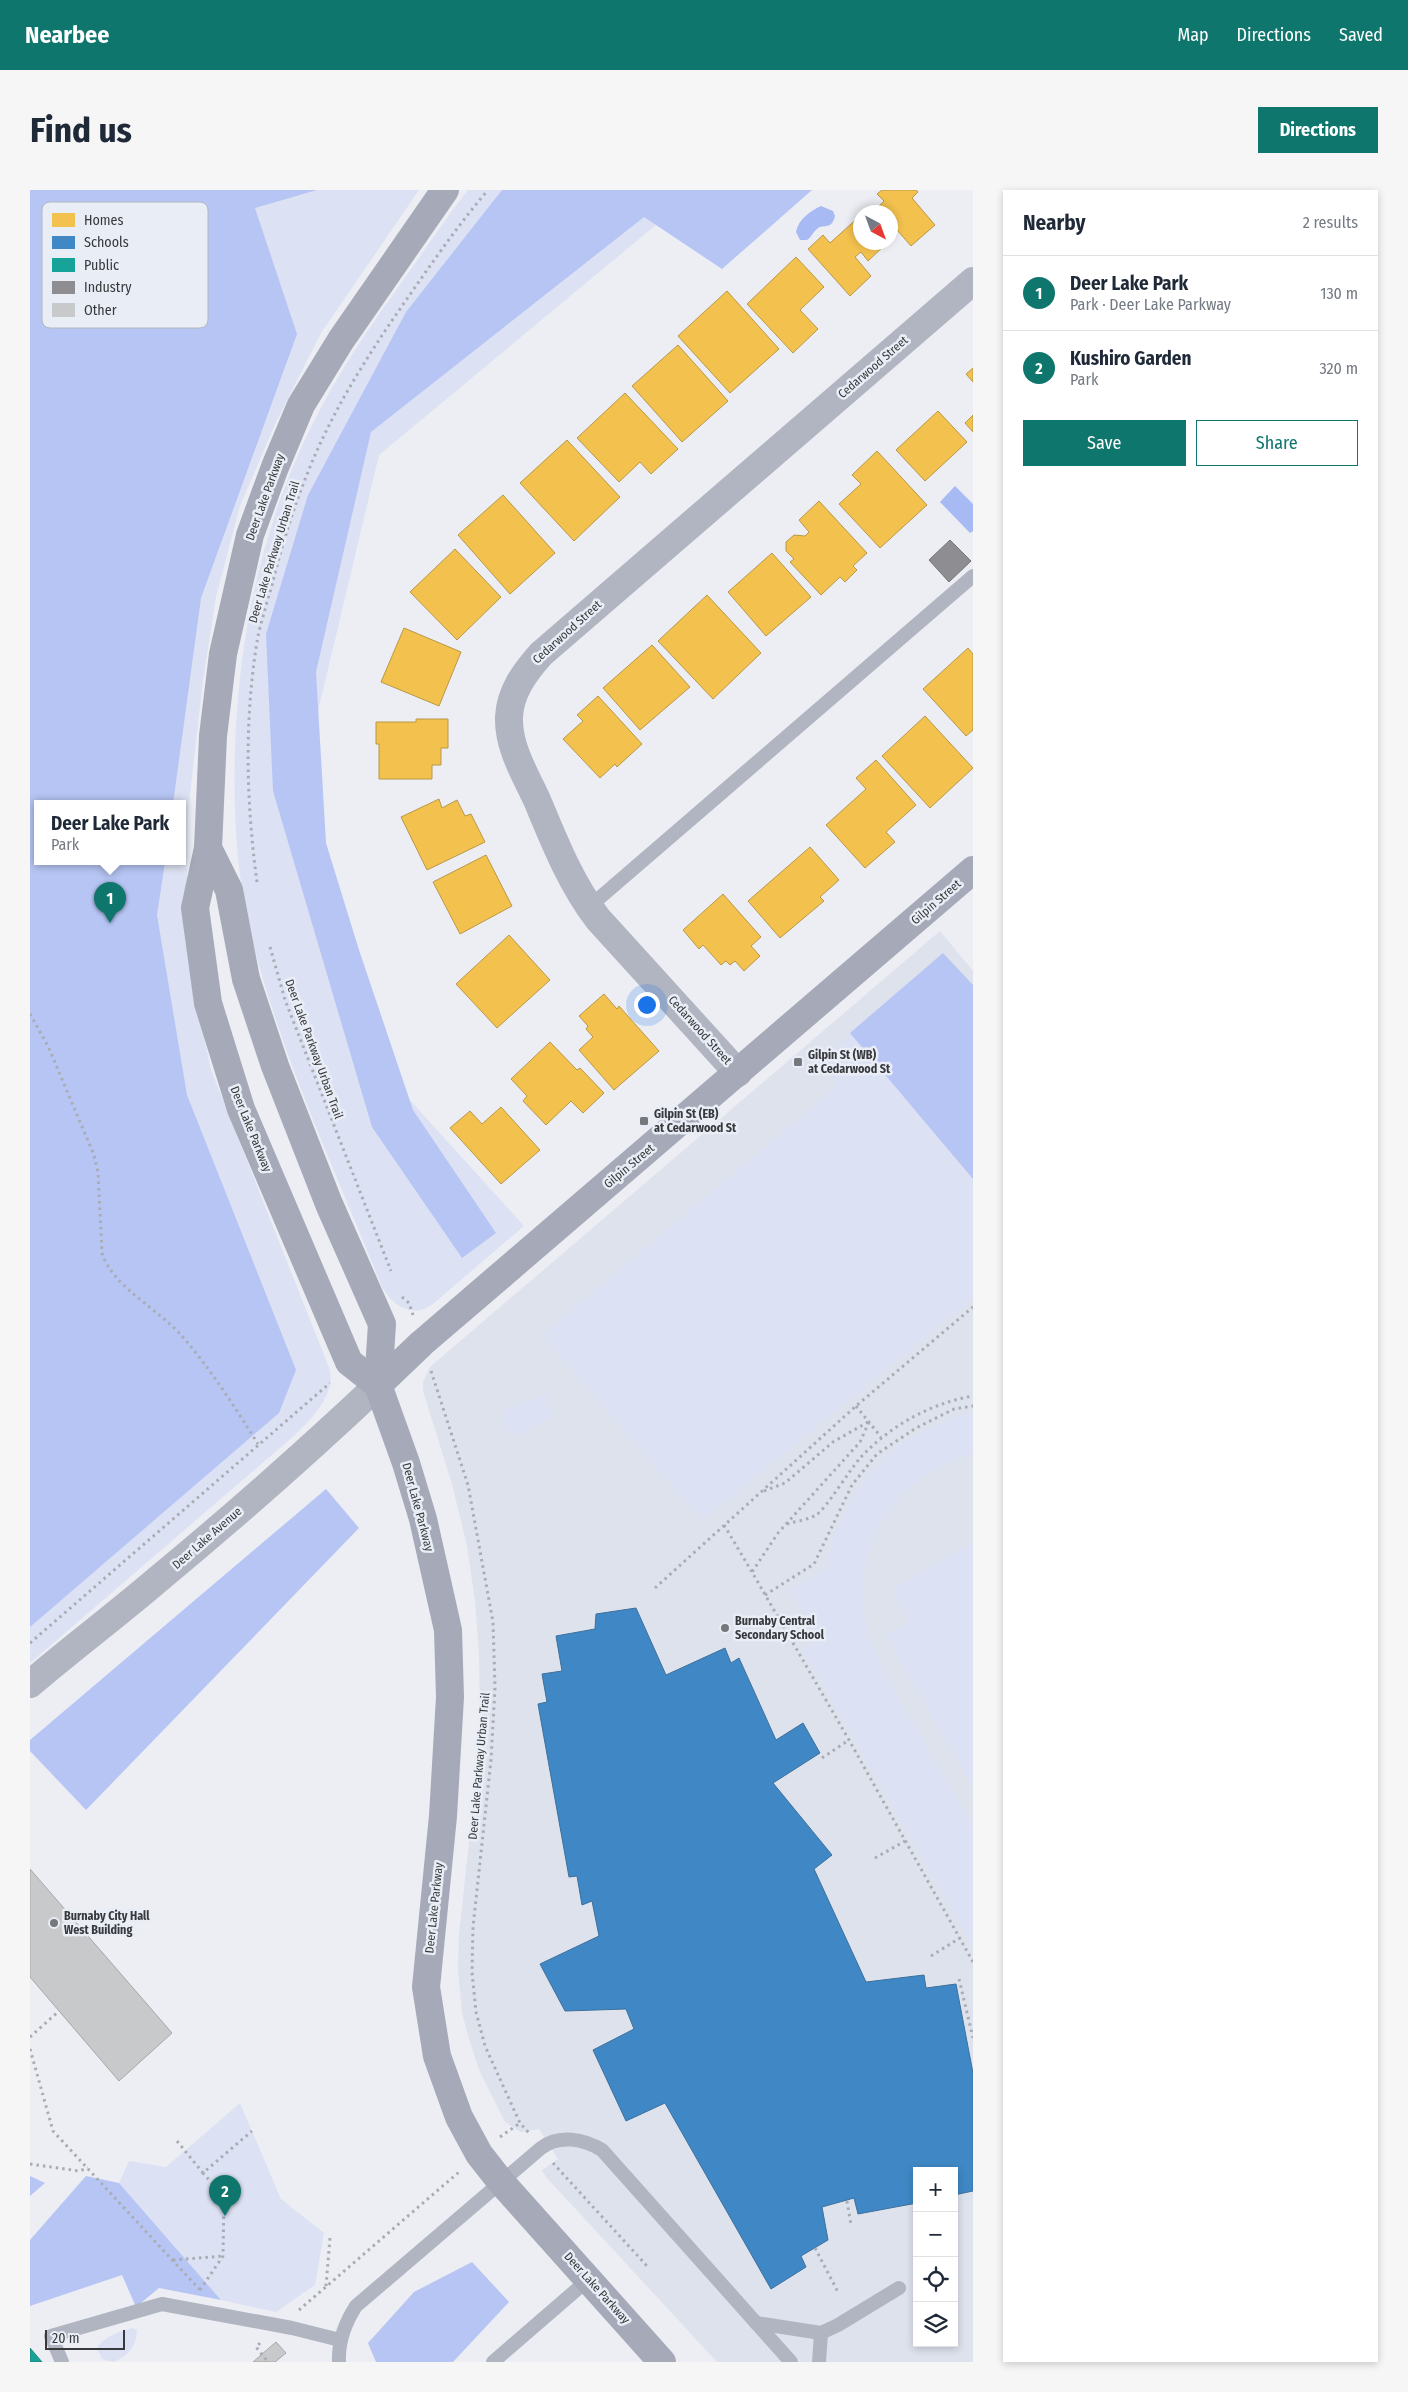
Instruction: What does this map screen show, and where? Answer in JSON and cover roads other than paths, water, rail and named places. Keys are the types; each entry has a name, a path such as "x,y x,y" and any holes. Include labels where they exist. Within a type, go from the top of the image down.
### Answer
{"main road":[{"name":"Deer Lake Parkway","path":"378,1385 349,1362 241,1110 208,1003 195,908 208,848 213,736 223,654 250,535 302,405 341,340 445,190"},
{"name":"Deer Lake Parkway","path":"208,848 229,890 246,979 275,1066 329,1204 382,1324 378,1385 406,1463 423,1519 448,1630 450,1697 448,1736 443,1816 426,1987 437,2056 459,2118 479,2154 501,2182 662,2362"},
{"name":"Gilpin Street","path":"378,1385 422,1343 973,870"}],"street":[{"name":"Cedarwood Street","path":"738,1072 589,906 558,849 514,750 509,716 512,701 518,683 541,654 973,281"},
{"name":"Deer Lake Avenue","path":"30,1684 83,1639 156,1582 319,1440 378,1385"}],"lane":[{"path":"589,906 973,576"},
{"path":"339,2362 340,2340 348,2317 356,2306 546,2144 574,2139 602,2150 791,2362"},
{"path":"493,2362 589,2279"},
{"path":"756,2323 821,2333 838,2325 899,2288"},
{"path":"62,2362 51,2336 162,2304 292,2328 340,2340"},
{"path":"818,2362 821,2333"}],"place":[{"name":"Deer Lake Park","path":"110,923"},
{"name":"Gilpin St (WB) at Cedarwood St","path":"798,1062"},
{"name":"Gilpin St (EB) at Cedarwood St","path":"644,1121"},
{"name":"Burnaby Central Secondary School","path":"725,1628"},
{"name":"Burnaby City Hall West Building","path":"54,1923"},
{"name":"Kushiro Garden","path":"225,2216"}]}
